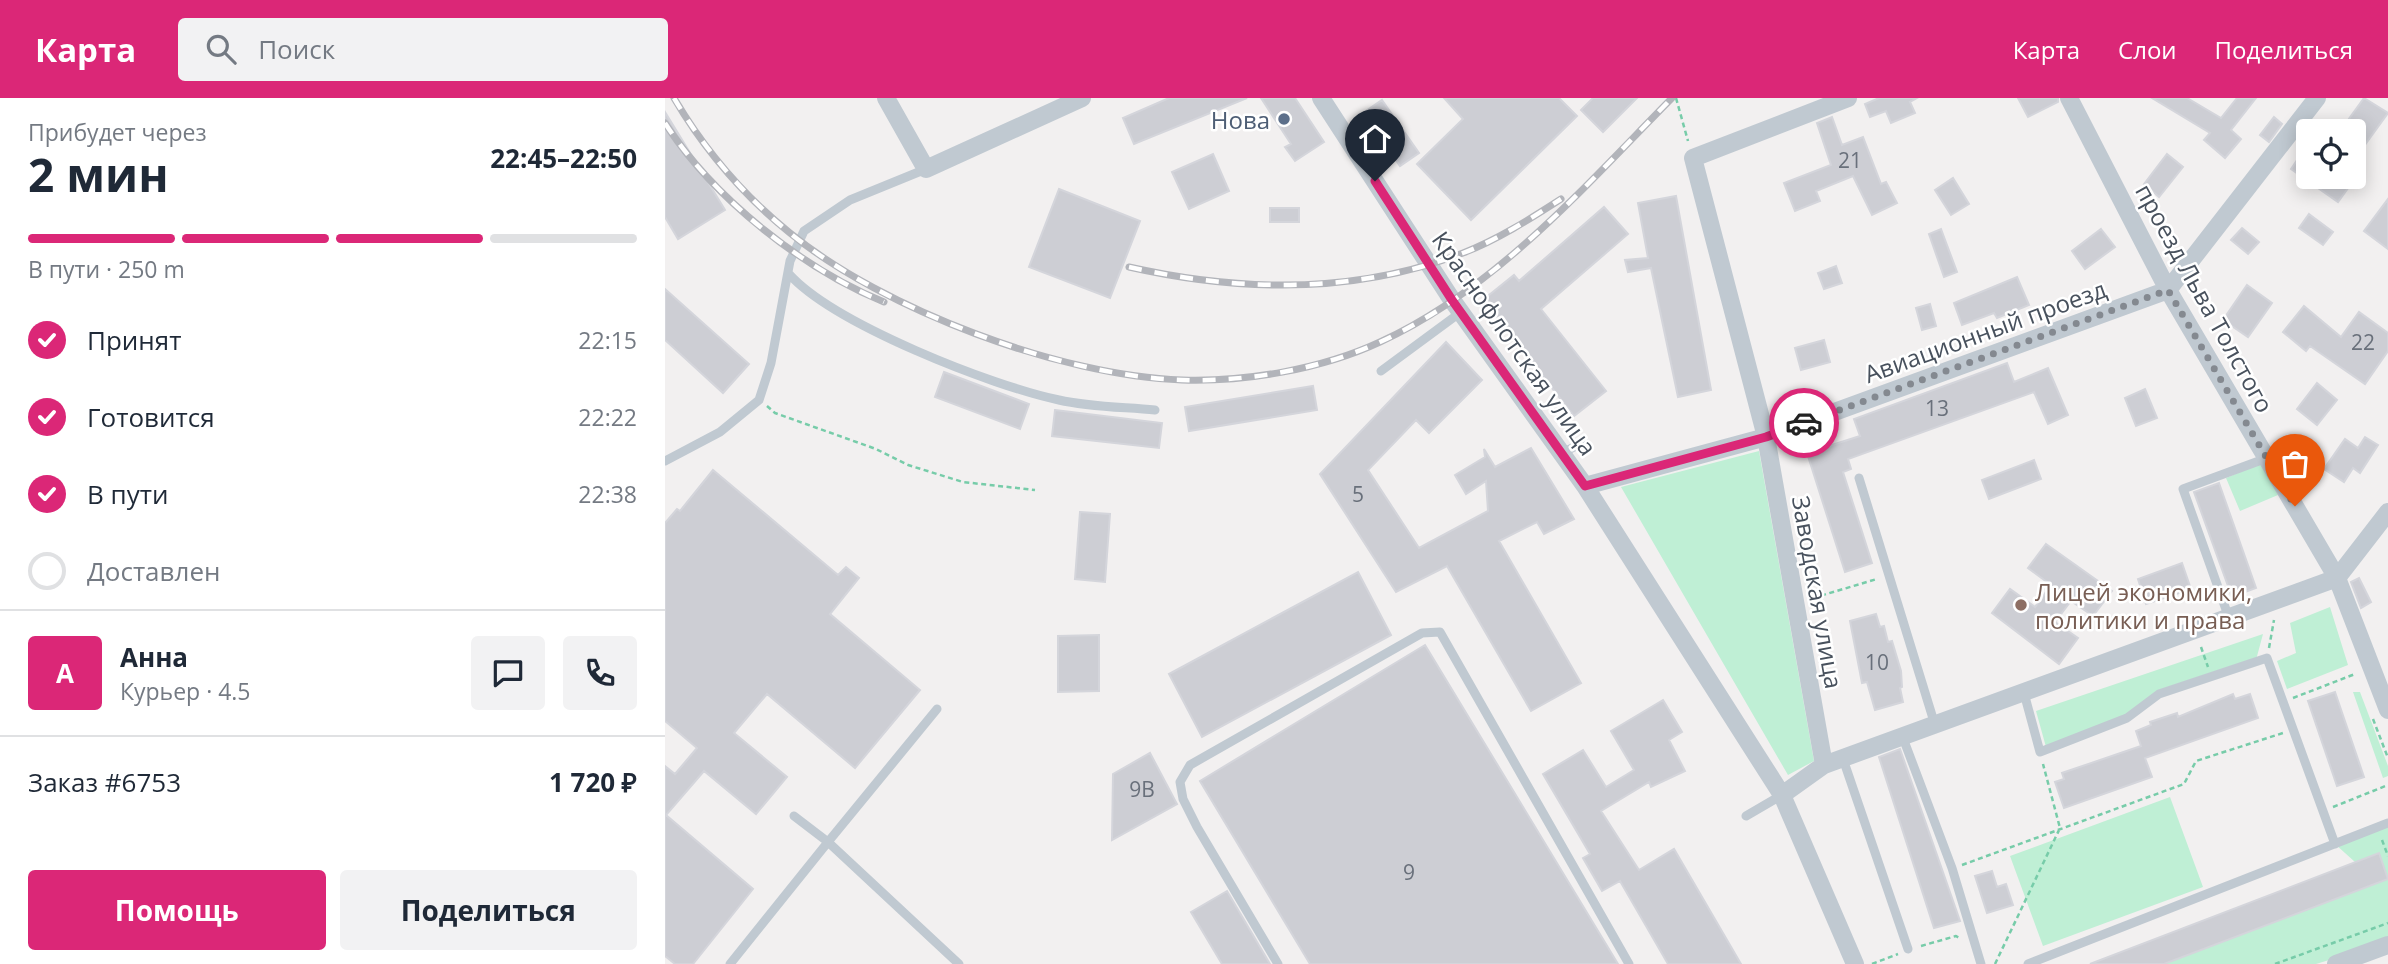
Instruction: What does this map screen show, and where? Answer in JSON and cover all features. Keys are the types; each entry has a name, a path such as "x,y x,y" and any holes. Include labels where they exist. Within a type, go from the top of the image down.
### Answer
{"street":[{"path":"886,98 926,169 1082,98"},
{"name":"Краснофлотская улица","path":"1321,98 1461,312 1585,486 1782,794"},
{"path":"1693,158 1849,98"},
{"name":"проезд Льва Толстого","path":"2069,98 2168,290 2337,578 2379,711"},
{"path":"2168,290 2316,98"},
{"name":"Заводская улица","path":"1693,158 1766,437 1824,765"},
{"name":"Авиационный проезд","path":"1585,486 1766,437 2168,290"},
{"path":"1855,964 1782,794 1824,765 2337,578 2388,512"},
{"path":"2336,964 2388,945"}],"lane":[{"path":"665,461 720,432 759,400 771,363 790,261 798,239 825,214 849,200 926,169"},
{"path":"789,274 801,287 852,318 946,364 1059,400 1155,410"},
{"path":"1381,370 1461,312"},
{"path":"1562,453 1584,442"},
{"path":"2229,618 2183,489 2267,458"},
{"path":"1859,478 1935,726"},
{"path":"1278,964 1197,827 1183,799 1180,782 1190,765 1422,633 1440,632 1629,964"},
{"path":"2024,694 2040,752 2127,718 2159,694 2267,658 2335,844"},
{"path":"730,964 937,709"},
{"path":"1903,738 1952,869 1981,964"},
{"path":"1843,760 1908,949"},
{"path":"1746,816 1782,794"},
{"path":"794,816 828,842 959,964"},
{"path":"2028,964 2388,823"}],"path":[{"path":"1676,98 1693,158"},
{"path":"759,400 775,413 908,465 963,482 1035,490"},
{"path":"1795,603 1890,575"},
{"path":"2267,658 2277,600"},
{"path":"2196,630 2211,677"},
{"path":"2282,702 2355,673 2359,681"},
{"path":"2379,711 2388,758"},
{"path":"1952,869 2184,784 2196,761 2293,729"},
{"path":"1995,964 2060,828 2040,752"},
{"path":"2323,810 2388,785"},
{"path":"2378,827 2388,856"},
{"path":"2275,964 2388,923"},
{"path":"1872,964 1908,949 1956,936 1978,949"}],"green space":[{"path":"1759,451 1814,761 1788,775 1621,487"},
{"path":"2264,462 2278,495 2240,511 2226,478"},
{"path":"2330,607 2348,665 2287,689 2277,661 2296,653 2290,623"},
{"path":"2263,634 2256,660 2157,691 2126,716 2046,747 2036,711"},
{"path":"2353,692 2360,692 2388,766 2388,776 2383,778"},
{"path":"2170,797 2203,887 2043,946 2010,856"},
{"path":"2388,823 2388,878 2379,853 2355,862 2335,844"},
{"path":"2388,879 2388,942 2316,964 2164,964"}],"building":[{"path":"1169,98 1247,98 1134,144 1123,118"},
{"path":"1261,98 1295,98 1324,142 1295,161 1285,147 1291,144"},
{"path":"1444,98 1559,98 1577,116 1471,220 1417,164 1463,119"},
{"path":"1593,98 1637,98 1603,132 1581,110"},
{"path":"1879,98 1917,98 1910,102 1915,113 1891,123 1886,111 1870,117 1865,104"},
{"path":"2018,98 2058,98 2058,102 2028,117"},
{"path":"2152,98 2187,98 2221,118 2237,98 2256,98 2231,130 2241,139 2225,158 2204,140 2210,133"},
{"path":"2364,98 2388,113 2366,143 2366,119 2349,119"},
{"path":"1382,100 1419,153 1400,166 1363,113"},
{"path":"665,112 725,210 678,239 665,217"},
{"path":"1832,117 1842,145 1863,137 1881,184 1886,182 1897,203 1872,215 1853,176 1816,191 1820,201 1795,211 1784,183 1831,165 1817,123"},
{"path":"2274,117 2282,124 2269,142 2260,135"},
{"path":"1213,154 1229,191 1189,209 1172,172"},
{"path":"2167,154 2183,167 2159,197 2144,184"},
{"path":"1953,178 1969,204 1951,215 1935,190"},
{"path":"1059,189 1140,221 1110,298 1029,267"},
{"path":"2319,189 2347,189 2338,202"},
{"path":"1676,196 1711,390 1678,397 1651,268 1628,272 1625,260 1648,258 1638,203"},
{"path":"2388,199 2388,249 2364,231"},
{"path":"1604,207 1628,234 1541,309 1606,391 1574,416 1483,300 1514,275 1519,281"},
{"path":"1270,208 1299,208 1299,222 1270,222"},
{"path":"2309,214 2333,232 2323,245 2299,228"},
{"path":"2242,228 2259,242 2248,254 2231,240"},
{"path":"1941,229 1957,272 1944,277 1929,234"},
{"path":"2101,229 2115,247 2085,269 2072,251"},
{"path":"1836,266 1842,283 1824,289 1818,273"},
{"path":"2017,277 2029,305 1997,318 1994,313 1962,325 1954,303"},
{"path":"2247,285 2272,303 2248,337 2223,320"},
{"path":"665,289 749,364 723,393 665,340"},
{"path":"1930,304 1936,326 1922,330 1916,308"},
{"path":"2304,306 2341,337 2359,312 2388,333 2388,351 2365,384 2310,346 2306,351 2283,332"},
{"path":"1824,340 1830,362 1801,370 1795,348"},
{"path":"1446,342 1482,380 1429,433 1416,420 1368,470 1419,548 1488,511 1486,481 1466,494 1455,475 1485,457 1484,449 1495,467 1531,448 1574,519 1544,534 1537,522 1499,541 1581,683 1531,711 1447,566 1396,592 1320,474"},
{"path":"2007,363 2014,382 2048,368 2068,415 2048,424 2034,392 1848,459 1851,469 1843,472 1872,563 1845,572 1807,453 1860,436 1854,419"},
{"path":"944,372 1029,404 1020,429 935,397"},
{"path":"2317,383 2337,400 2317,425 2297,409"},
{"path":"1313,386 1317,410 1189,431 1185,407"},
{"path":"2145,389 2157,418 2136,426 2125,398"},
{"path":"1055,410 1162,423 1159,448 1052,436"},
{"path":"2365,437 2378,445 2360,473 2353,468 2344,482 2324,469 2345,439 2358,448"},
{"path":"2305,458 2312,470 2293,481 2286,469"},
{"path":"2034,460 2041,479 1989,499 1982,480"},
{"path":"713,470 838,575 846,567 859,578 830,614 920,690 855,768 767,694 734,733 787,777 756,814 704,771 666,815 753,889 693,964 675,964 665,956 665,766 675,774 697,748 665,721 665,523 677,509 680,511"},
{"path":"2219,483 2256,588 2232,597 2194,492"},
{"path":"1080,512 1110,514 1105,582 1075,579"},
{"path":"2046,544 2112,591 2093,616 2071,601 2055,622 2078,638 2059,664 1992,613 2010,589 2035,607 2051,585 2028,568"},
{"path":"2182,563 2191,589 2146,604 2138,579"},
{"path":"1358,572 1391,635 1202,737 1169,674"},
{"path":"2359,578 2371,602 2361,608 2351,582"},
{"path":"1876,614 1880,627 1884,626 1888,642 1892,641 1901,671 1903,702 1875,710 1867,682 1862,683 1850,621"},
{"path":"1099,635 1099,691 1058,692 1058,636"},
{"path":"1425,645 1618,964 1310,964 1200,781"},
{"path":"2335,692 2364,777 2337,786 2308,701"},
{"path":"2233,694 2235,699 2250,694 2258,718 2145,758 2152,777 2064,808 2055,782 2064,779 2062,773 2141,746 2136,731 2151,725 2150,722 2177,713 2178,717"},
{"path":"1663,700 1682,732 1669,740 1685,771 1651,787 1649,782 1601,811 1639,870 1674,849 1741,964 1668,964 1620,881 1602,891 1583,858 1590,854 1543,774 1583,750 1606,787 1634,770 1611,731"},
{"path":"1900,749 1960,921 1934,928 1879,757"},
{"path":"1150,753 1177,804 1112,840 1113,774"},
{"path":"2379,853 2388,879 2164,964 2090,964"},
{"path":"1992,871 1997,887 2006,884 2013,905 1987,913 1975,876"},
{"path":"1227,891 1270,964 1222,964 1191,912"}],"railway":[{"path":"674,98 712,153 773,219 829,261 874,288 976,334 1030,352 1134,376 1182,380 1258,376 1334,360 1380,342 1422,320 1462,294 1537,233 1672,98"},
{"path":"665,123 708,178 762,228 822,271 884,302"},
{"path":"1129,267 1213,281 1255,284 1297,285 1381,276 1476,248 1561,199"}],"way so far":[{"path":"1804,423 2168,290 2295,506"}],"place":[{"name":"Нова","path":"1284,119"},
{"name":"Лицей экономики, политики и права","path":"2021,605"}],"route":[{"path":"1375,181 1452,300 1585,486 1766,437 1804,423"}]}
